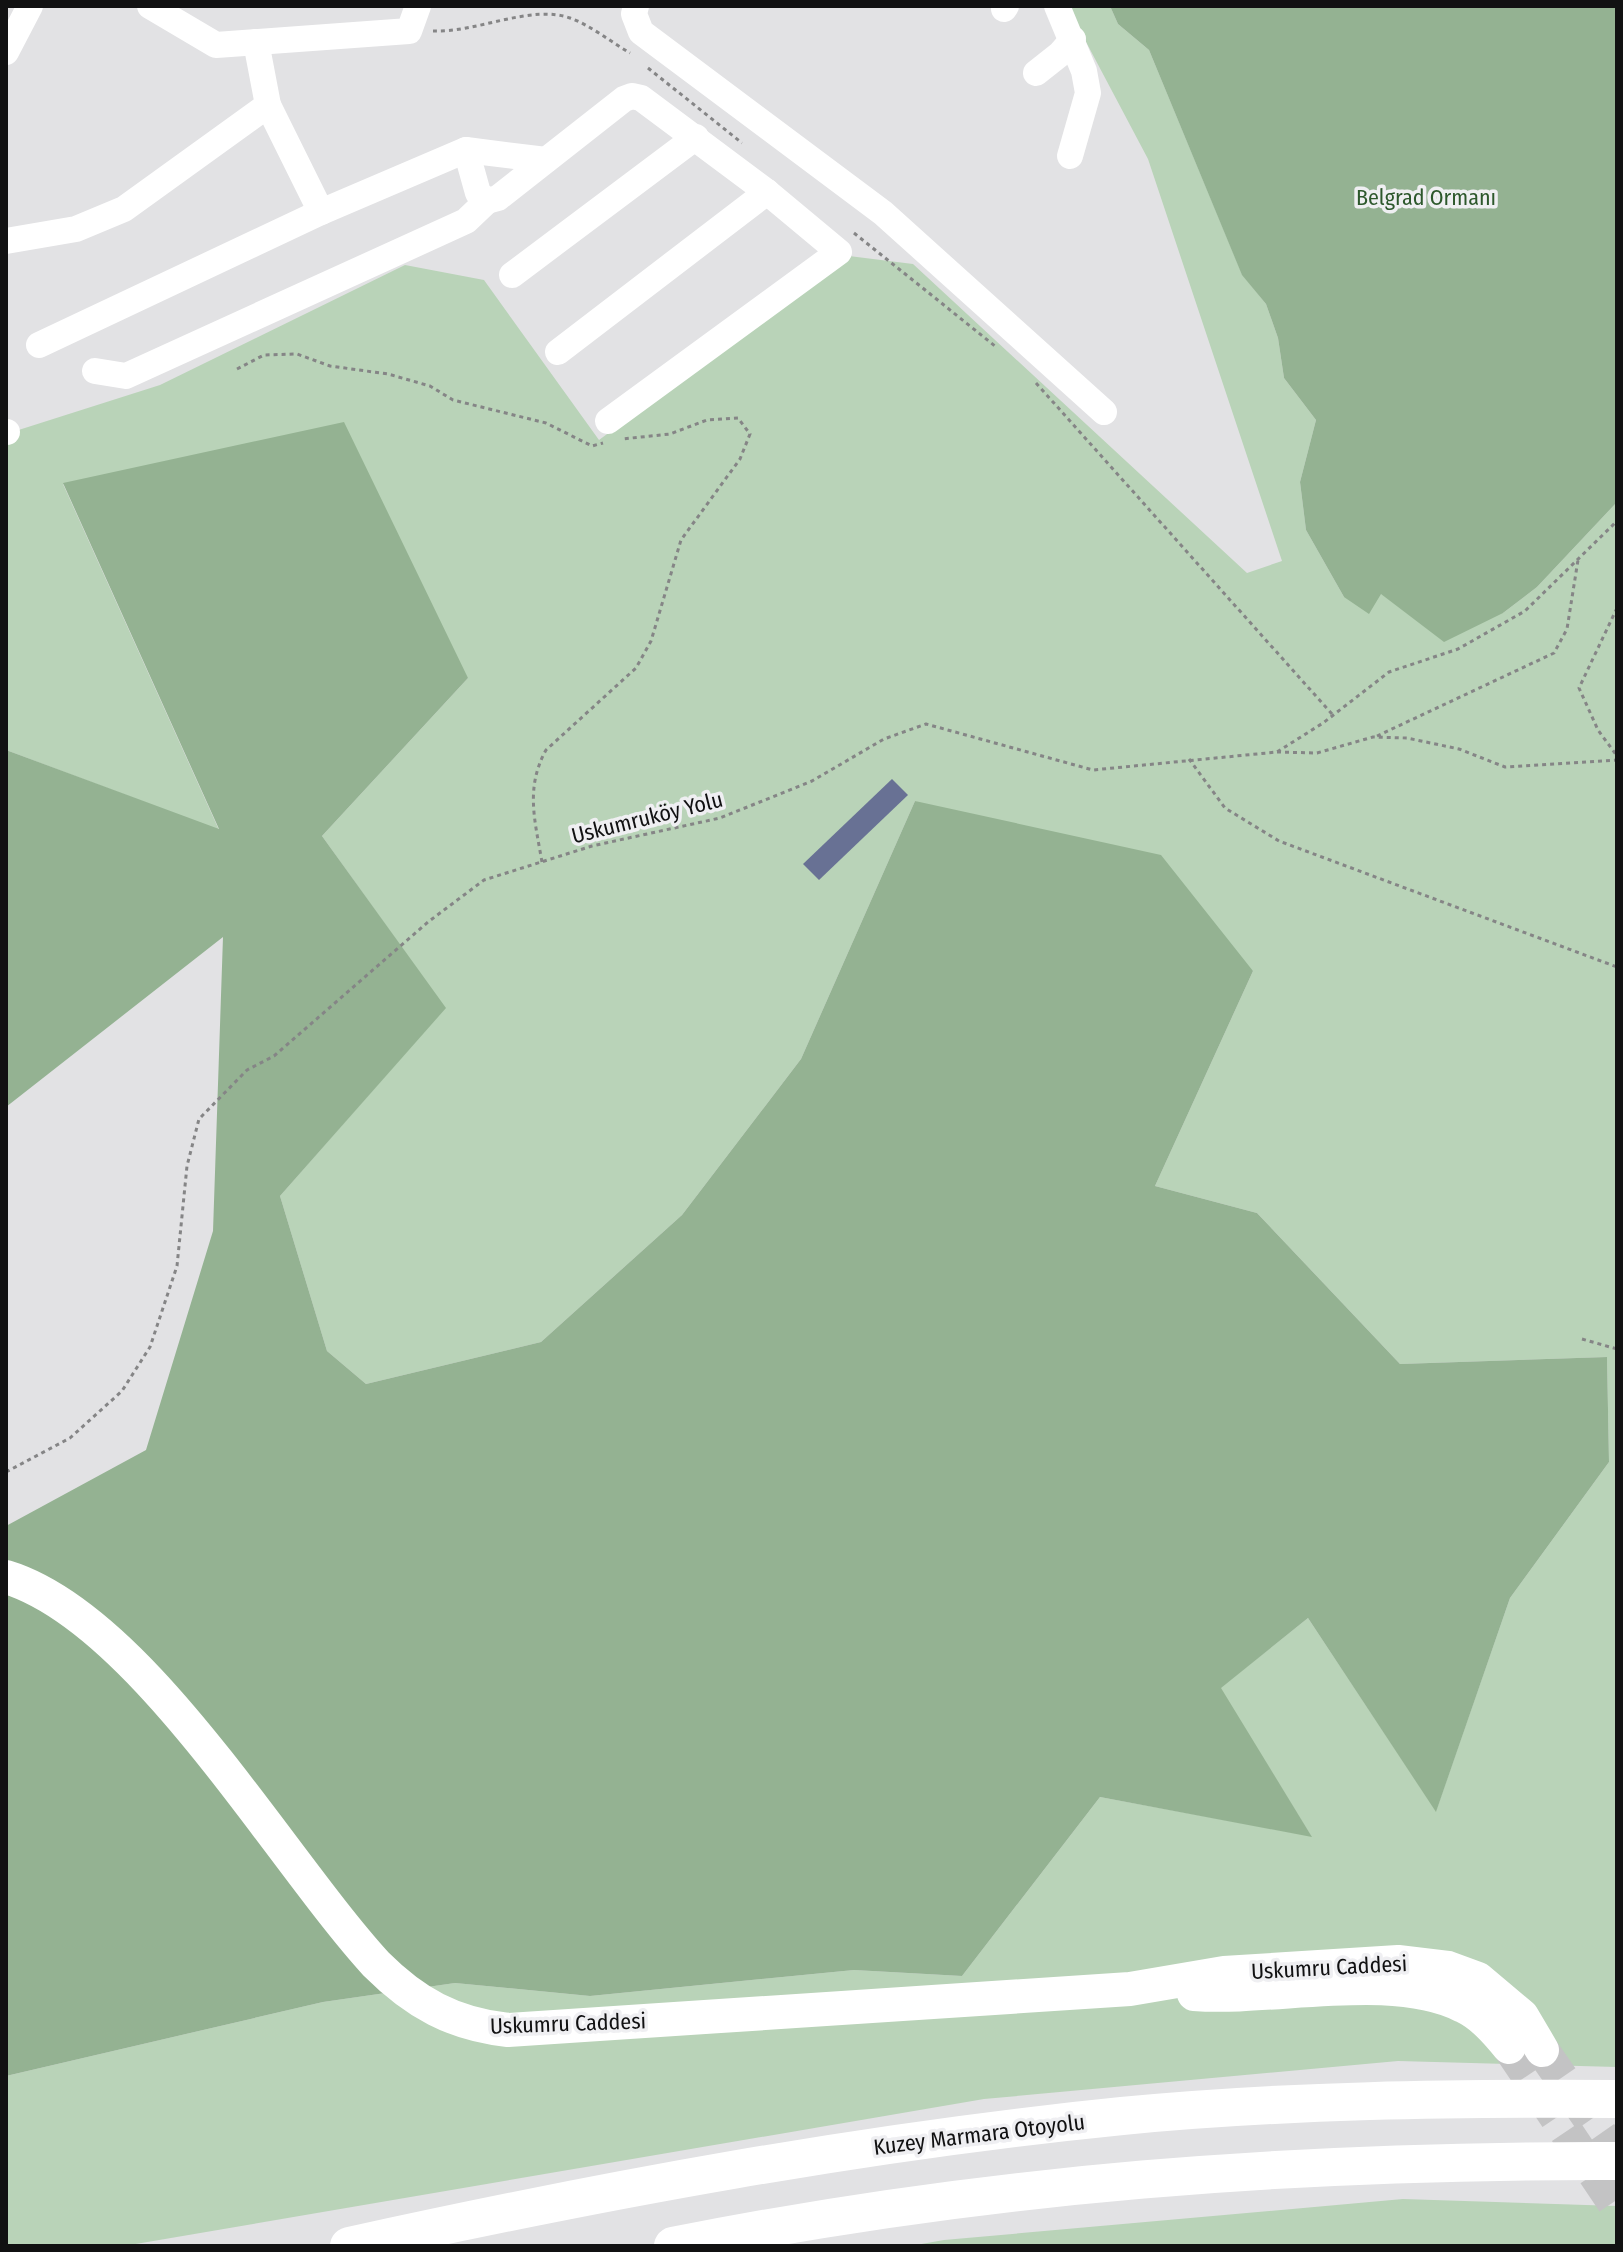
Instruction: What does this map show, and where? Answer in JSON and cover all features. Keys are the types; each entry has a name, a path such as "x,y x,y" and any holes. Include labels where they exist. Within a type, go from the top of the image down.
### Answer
{"highway":[{"name":"Kuzey Marmara Otoyolu","path":"349,2246 779,2163 1012,2128 1306,2103 1449,2098 1617,2099"},
{"path":"673,2246 869,2211 1119,2179 1388,2162 1617,2161"}],"main road":[{"name":"Uskumru Caddesi","path":"6,1577 32,1585 72,1609 107,1640 148,1681 196,1738 366,1954 400,1988 453,2020 508,2030 1130,1989 1224,1973 1422,1963 1478,1979 1503,1997 1522,2016 1526,2048"}],"street":[{"path":"6,52 30,6"},
{"path":"150,6 216,45 409,31 418,6"},
{"path":"636,6 634,14 641,32 883,213 1104,412"},
{"path":"1057,6 1073,39 1088,93 1070,156"},
{"path":"1036,73 1073,39"},
{"path":"256,42 268,105 321,212"},
{"path":"95,371 126,376 466,221 487,201 498,198 632,96 665,113 839,252 612,434"},
{"path":"6,241 57,234 116,213 268,105"},
{"path":"512,275 696,137"},
{"path":"466,150 478,193 487,201"},
{"path":"39,345 321,212 466,150 546,160"},
{"path":"558,352 767,192"}],"path":[{"path":"409,31 460,32 537,14 569,18 632,55"},
{"path":"644,64 742,143"},
{"path":"852,232 999,350"},
{"path":"237,369 264,355 297,354 330,366 388,374 430,386 453,400 546,423 592,446 612,434 670,434 707,420 738,418 750,434 740,459 681,540 651,641 636,668 546,750 536,768 531,798 542,862"},
{"path":"1034,381 1333,715"},
{"name":"Uskumruköy Yolu","path":"6,1472 70,1438 122,1391 150,1347 177,1266 187,1166 199,1119 247,1070 274,1056 428,922 484,880 542,862 720,818 812,781 884,739 926,724 1093,770 1277,752 1333,715 1389,672 1458,649 1525,611 1617,521"},
{"path":"1277,752 1317,753 1373,737 1554,653 1567,629 1578,560"},
{"path":"1373,737 1407,738 1459,749 1505,767 1617,758 1598,730 1579,688 1617,608"},
{"path":"1189,759 1225,808 1279,841 1617,967"},
{"path":"1582,1339 1617,1349"}],"green space":[{"path":"1067,6 1110,6 1118,24 1149,50 1242,274 1266,304 1278,338 1284,378 1316,420 1300,482 1306,530 1344,597 1381,594 1503,613 1537,587 1617,502 1617,2067 1398,2061 984,2099 124,2246 6,2246 6,2076 323,2002 455,1983 590,1996 854,1970 962,1976 1100,1797 1311,1836 1220,1688 1308,1618 1436,1811 1510,1598 1609,1462 1607,1357 1400,1364 1257,1213 1155,1186 1253,971 915,801 801,1059 682,1215 541,1342 366,1384 327,1351 280,1196 445,1008 322,836 468,678 63,484 219,830 6,750 6,434 160,385 405,265 484,280 599,440 849,256 913,264 1247,573 1282,561 1148,159"},
{"name":"Belgrad Ormanı","path":"1110,6 1617,6 1617,502 1537,587 1503,613 1444,642 1381,594 1369,614 1344,597 1306,530 1300,482 1316,420 1284,378 1278,338 1266,304 1242,275 1149,50 1118,24"},
{"path":"344,422 468,678 322,836 446,1008 280,1196 327,1351 366,1384 541,1342 682,1215 801,1059 915,801 1161,855 1253,971 1155,1186 1257,1213 1400,1364 1607,1357 1609,1462 1510,1598 1436,1812 1308,1618 1221,1688 1312,1837 1100,1797 962,1976 854,1970 590,1996 455,1983 323,2002 6,2076 6,1526 146,1450 213,1231 223,937 6,1107 6,750 219,829 63,483"},
{"path":"1403,2199 1617,2206 1617,2246 910,2246 944,2240"}],"building":[{"path":"892,779 908,795 819,880 803,864"}],"tunnel":[{"path":"1509,2047 1617,2207"},
{"path":"1542,2050 1617,2158"}]}
